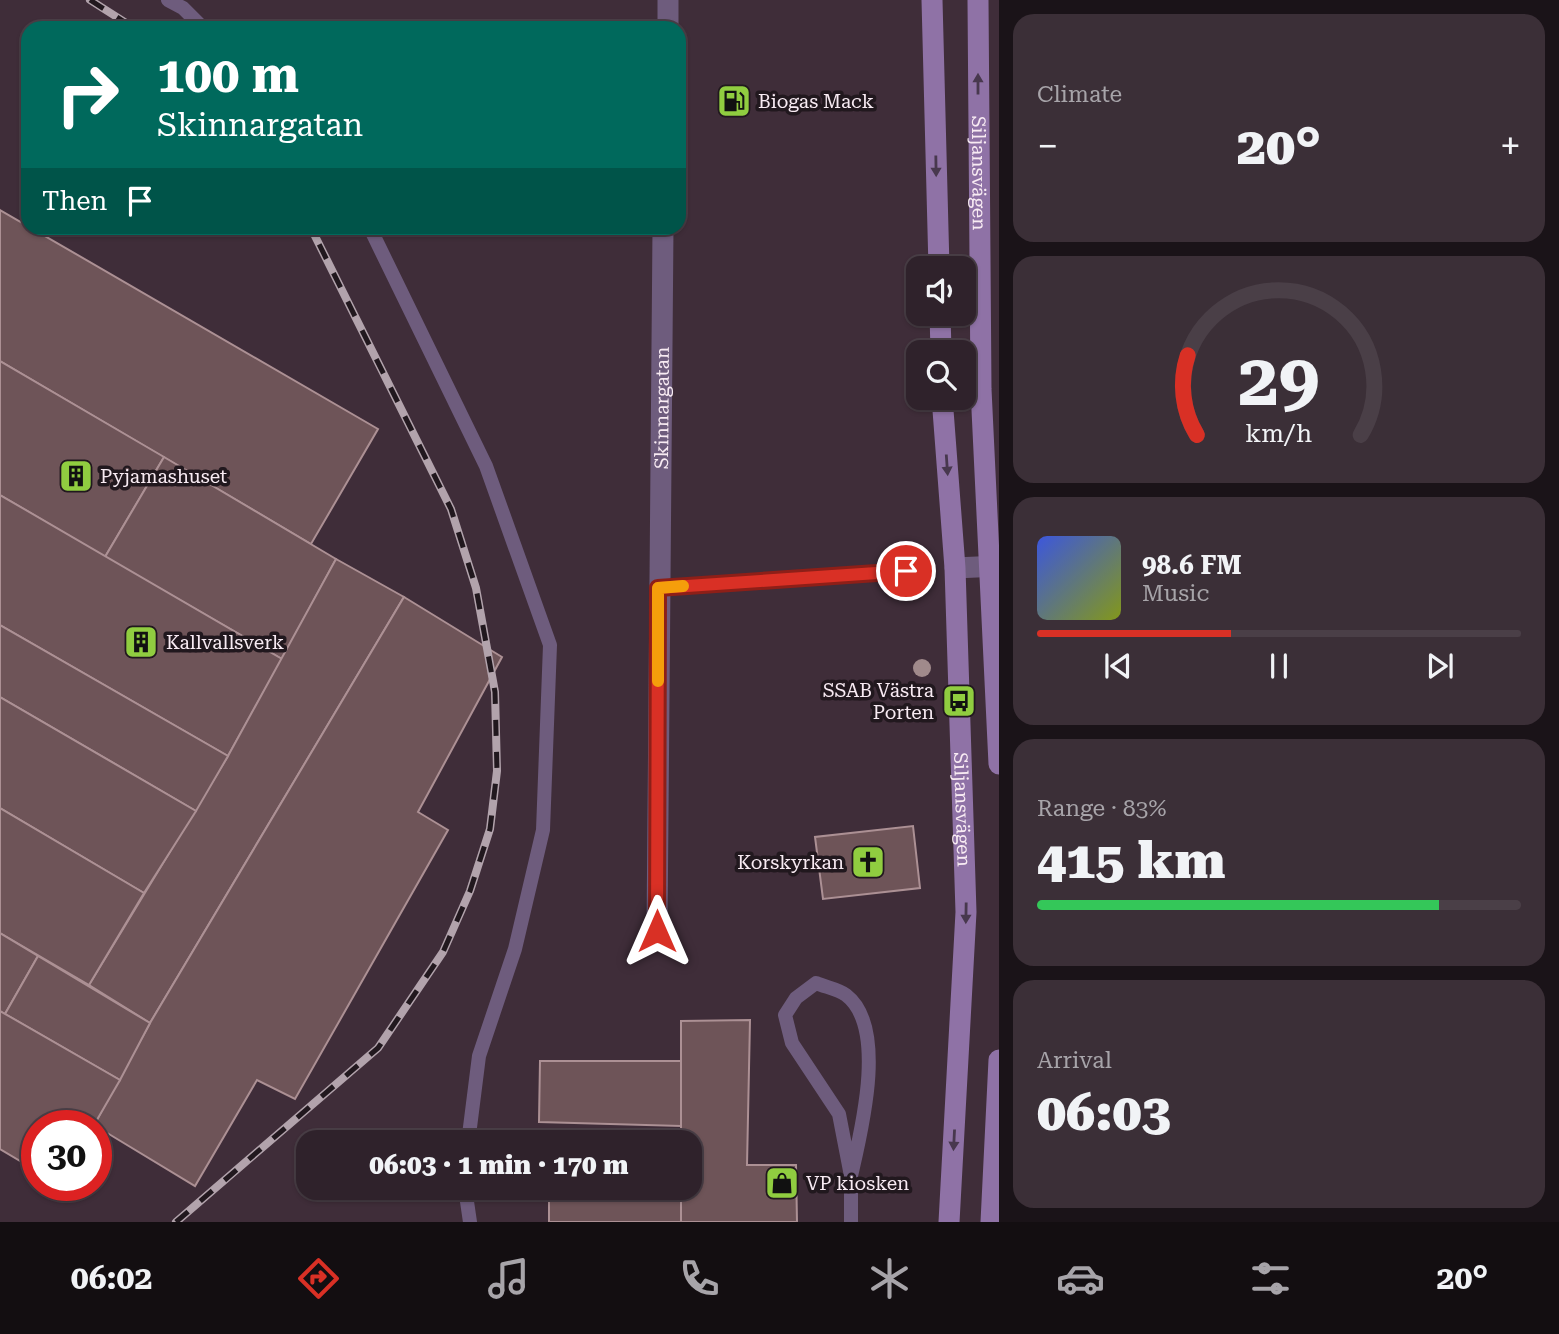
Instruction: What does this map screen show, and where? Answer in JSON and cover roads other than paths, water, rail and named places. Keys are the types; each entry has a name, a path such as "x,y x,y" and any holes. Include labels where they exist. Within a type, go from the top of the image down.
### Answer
{"street":[{"path":"668,0 668,21"},
{"path":"932,0 939,256"},
{"name":"Siljansvägen","path":"978,0 981,389 993,566 999,764"},
{"name":"Skinnargatan","path":"657,931 663,235"},
{"name":"Siljansvägen","path":"943,410 955,568 966,912 949,1222"},
{"path":"955,568 993,566"},
{"path":"991,1222 999,1060"}],"lane":[{"path":"168,0 183,8 196,21"},
{"path":"373,235 486,466 550,645 543,830 515,949 479,1056 470,1130"},
{"path":"658,588 906,571"},
{"path":"851,1176 867,1102 865,1024 846,996 816,983 796,998 785,1015 792,1042 839,1114 851,1176 851,1222"},
{"path":"467,1200 470,1222"}],"railway":[{"path":"90,0 123,21"},
{"path":"176,1222 378,1048 443,952 470,891 490,829 497,771 495,692 476,588 451,509 314,235"}],"place":[{"name":"Biogas Mack","path":"734,101"},
{"name":"Pyjamashuset","path":"76,476"},
{"name":"Kallvallsverk","path":"141,642"},
{"name":"SSAB Västra Porten","path":"959,701"},
{"name":"Korskyrkan","path":"868,862"},
{"name":"VP kiosken","path":"782,1183"}]}
